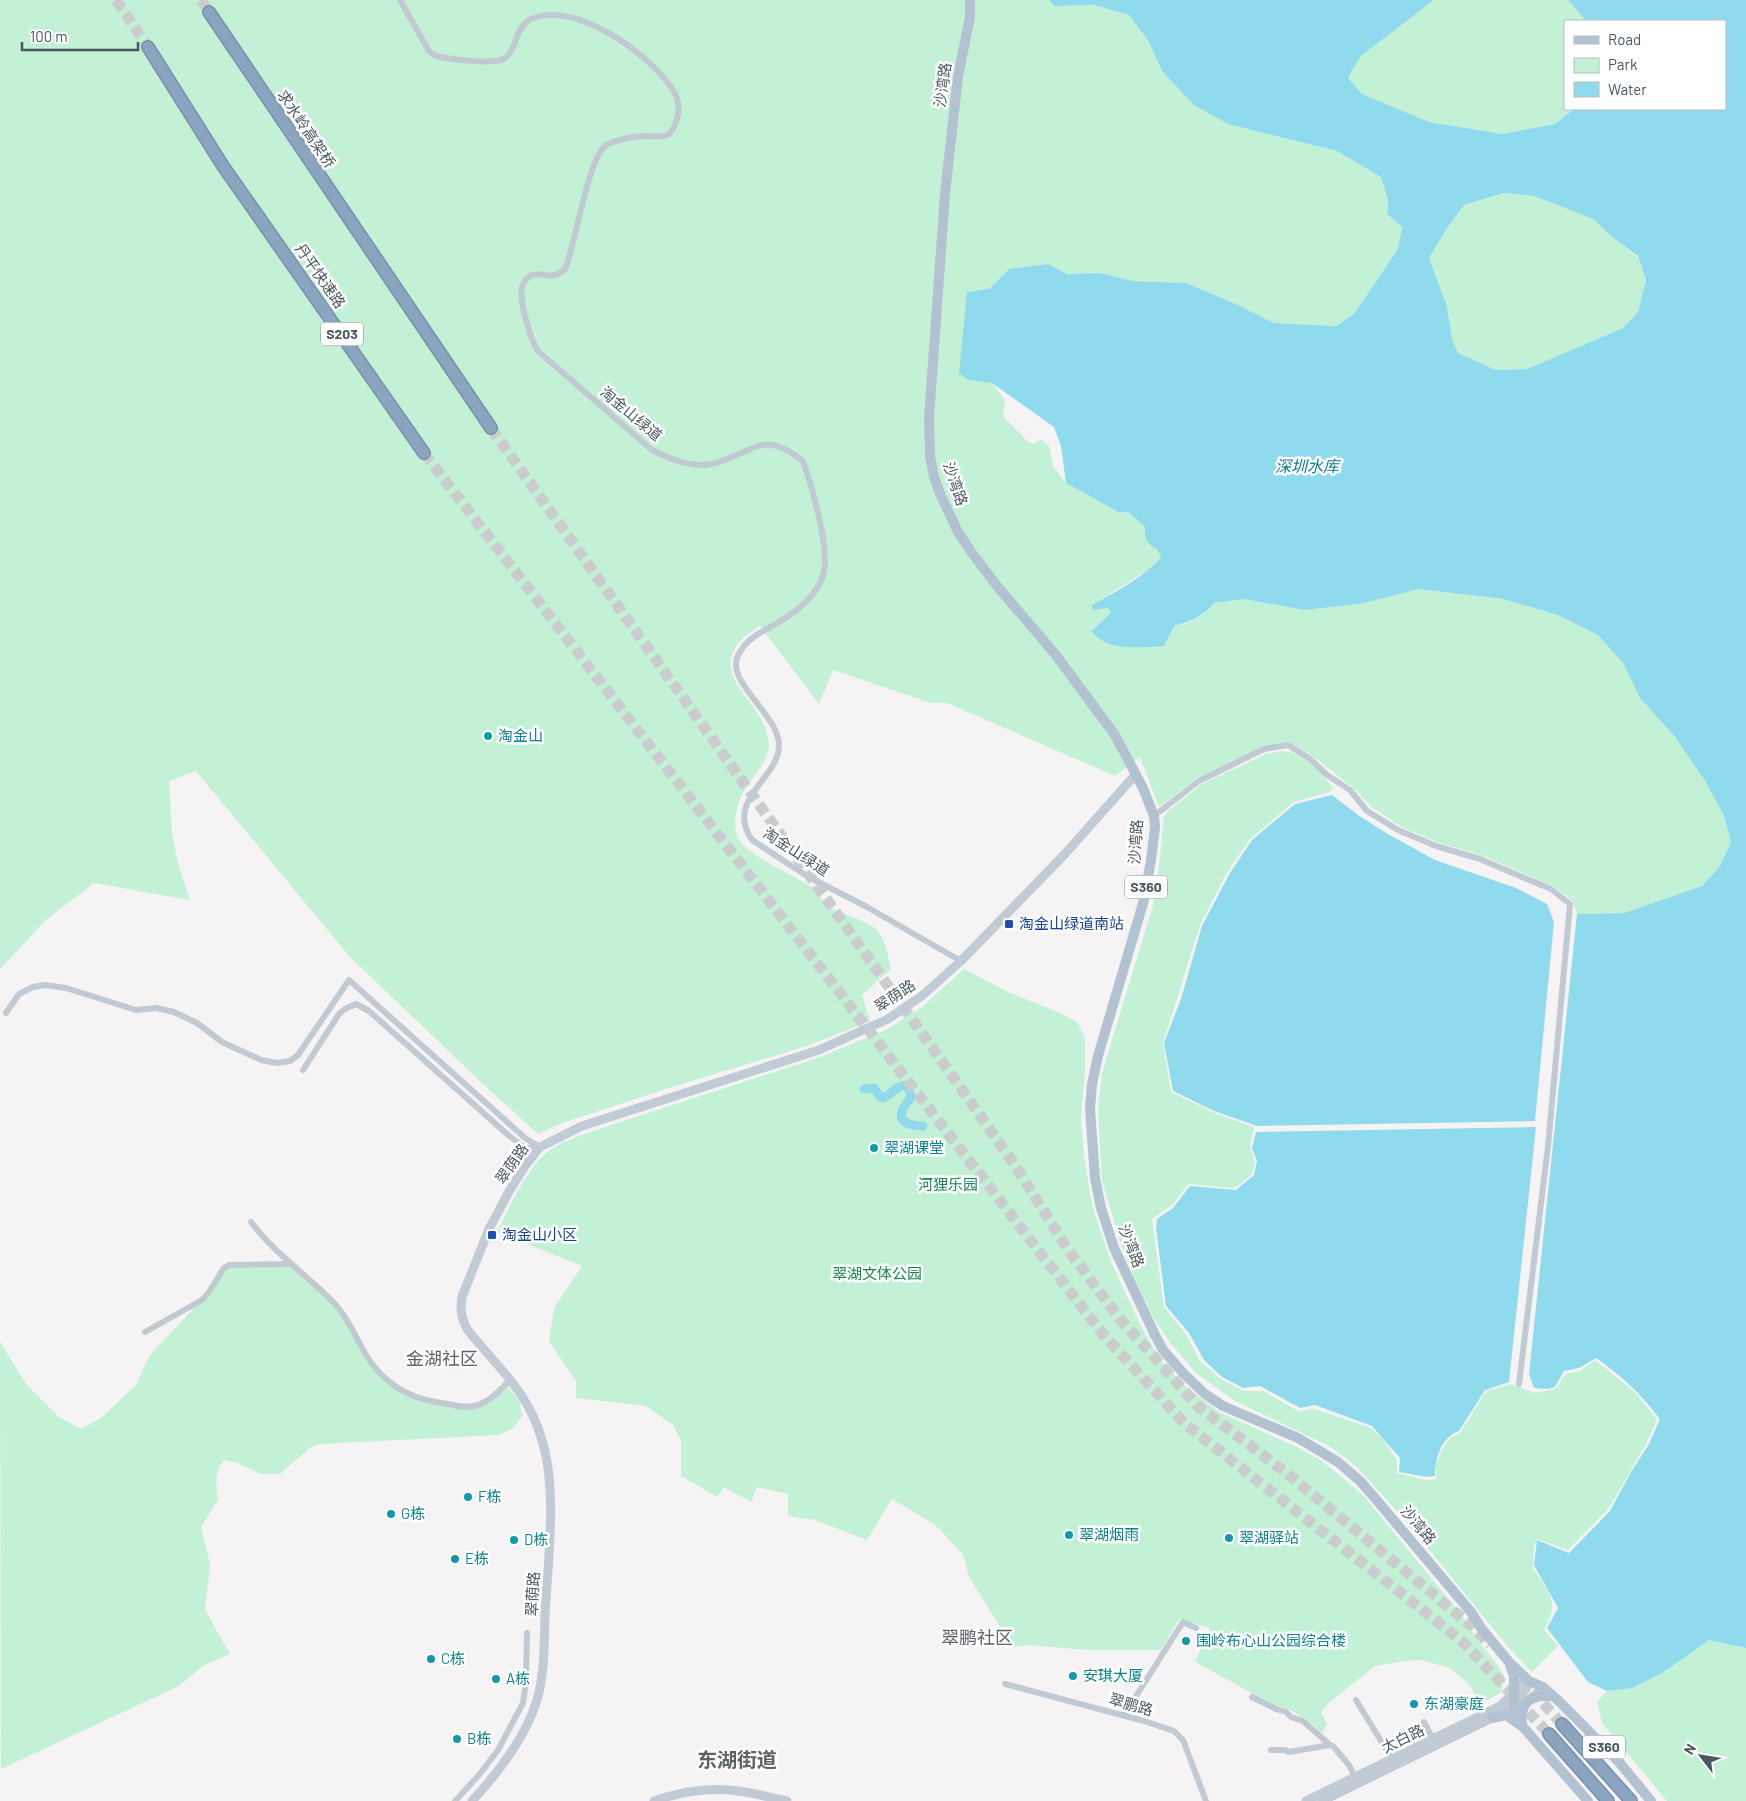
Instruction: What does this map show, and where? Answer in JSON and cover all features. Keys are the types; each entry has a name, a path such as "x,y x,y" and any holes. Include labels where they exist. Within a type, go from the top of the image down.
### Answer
{"highway":[{"name":"求水岭高架桥","path":"209,12 491,428"},
{"name":"丹平快速路","path":"148,47 223,166 424,453"},
{"path":"1562,1724 1631,1801"},
{"path":"1549,1734 1608,1801"}],"main road":[{"name":"沙湾路","path":"970,0 970,17 958,76 945,194 929,418 930,456 934,477 958,532 998,588 1055,654 1105,722 1136,774 1154,816 1155,827 1144,900 1098,1056 1092,1084 1090,1109 1095,1178 1101,1208 1114,1248 1163,1350 1184,1374 1205,1394 1223,1406 1298,1438 1338,1462 1360,1482 1471,1612 1509,1662 1529,1680 1543,1687 1553,1696 1619,1762 1651,1801"},
{"name":"沙湾路","path":"1509,1662 1514,1676 1515,1693 1513,1705"},
{"path":"1523,1727 1522,1711 1528,1701 1539,1696 1553,1696"},
{"path":"1513,1705 1517,1718 1523,1727 1588,1801"},
{"path":"1492,1718 1506,1715 1523,1727"}],"street":[{"name":"淘金山绿道","path":"400,0 429,51 436,56 491,61 501,60 507,57 512,50 519,33 527,22 543,16 568,17 596,26 625,43 662,76 676,95 679,105 677,122 668,135 659,137 640,136 609,143 600,150 590,176 571,253 565,269 557,275 531,276 527,278 522,288 531,340 539,352 652,450 663,456 686,463 703,465 718,463 752,447 772,444 803,461 814,499 824,547 824,574 815,590 798,608 747,642 737,657 737,673 770,721 779,742 779,752 774,762 750,799 744,818 746,831 752,840 807,876 867,907 961,961"},
{"path":"1154,816 1199,781 1264,749 1288,745 1309,758 1327,775 1350,790 1367,811 1398,830 1436,846 1480,859 1551,889 1570,904 1548,1146 1519,1384"},
{"name":"翠荫路","path":"472,1801 498,1770 521,1734 531,1714 537,1699 543,1659 550,1510 542,1437 524,1396 467,1329 461,1319 460,1309 462,1297 489,1229 510,1188 540,1147 582,1126 840,1042 888,1019 910,1005 961,961 1063,856 1136,774"},
{"path":"6,1012 19,994 33,987 45,984 66,988 136,1010 156,1008 174,1012 197,1024 222,1042 261,1060 277,1063 290,1061 298,1055 349,980 525,1138 540,1147"},
{"path":"304,1070 339,1014 356,1004 369,1011 525,1148 540,1147"},
{"path":"251,1222 262,1237 289,1264 334,1303 343,1314 372,1364 395,1387 424,1401 463,1407 474,1406 489,1400 510,1380"},
{"path":"145,1332 202,1300 224,1268 229,1264 289,1264"},
{"path":"1124,1716 1183,1622 1196,1628"},
{"path":"455,1801 479,1775 498,1750 523,1704 526,1682 527,1633"},
{"name":"太白路","path":"1435,1742 1500,1706 1529,1680"},
{"name":"太白路","path":"1306,1801 1357,1780 1435,1742 1492,1718 1513,1705 1524,1694 1529,1680"},
{"name":"翠鹏路","path":"1006,1684 1144,1720 1174,1732 1183,1740 1206,1801"},
{"path":"1252,1697 1303,1721 1333,1746 1349,1765 1357,1780"},
{"path":"1356,1700 1393,1762"},
{"path":"1424,1722 1435,1742"},
{"path":"1271,1750 1285,1750 1289,1752 1330,1745"},
{"name":"太白路","path":"1322,1801 1357,1780"},
{"path":"654,1801 691,1792 728,1790 788,1801"}],"green space":[{"path":"0,0 1049,0 1055,6 1094,5 1129,15 1149,42 1162,71 1228,124 1337,151 1381,177 1388,200 1387,214 1402,227 1398,249 1354,314 1336,326 1274,323 1236,304 1186,283 1133,281 1100,273 1067,274 1048,264 1009,269 989,289 968,380 992,383 1005,400 1003,416 1026,440 1034,444 1041,439 1049,446 1053,466 1066,483 1118,512 1128,512 1145,527 1151,546 1157,549 1161,558 1151,568 1092,605 1108,608 1112,613 1091,630 1141,629 1179,625 1197,618 1214,603 1243,599 1304,610 1360,604 1419,589 1503,599 1558,615 1598,635 1623,663 1640,698 1675,737 1705,781 1724,816 1731,842 1720,866 1702,886 1624,913 1577,914 1572,900 1553,886 1481,855 1437,842 1402,827 1371,807 1356,790 1310,754 1289,743 1198,778 1159,807 1140,757 1115,776 947,703 931,703 833,670 819,704 760,626 738,644 731,660 734,677 765,727 769,743 763,763 740,799 735,827 740,841 757,856 815,889 826,905 868,924 880,934 891,969 862,995 870,1021 807,1046 565,1122 538,1134 350,957 196,771 169,781 172,834 179,867 190,900 94,883 47,919 0,969"},
{"path":"1434,0 1568,0 1585,20 1564,20 1564,110 1573,110 1555,124 1502,134 1429,122 1362,94 1348,76 1361,56"},
{"path":"1504,193 1534,196 1593,219 1613,238 1638,257 1646,280 1638,313 1623,328 1527,369 1496,370 1458,353 1452,339 1447,306 1429,258 1447,228 1464,205"},
{"path":"1282,751 1304,758 1323,775 1333,788 1330,792 1294,802 1249,840 1226,874 1200,925 1163,1043 1171,1092 1215,1113 1254,1127 1250,1147 1255,1162 1252,1174 1241,1184 1233,1188 1188,1184 1174,1203 1152,1219 1164,1307 1186,1334 1200,1361 1221,1379 1244,1391 1263,1391 1300,1412 1312,1408 1371,1428 1383,1439 1397,1460 1397,1473 1426,1480 1436,1479 1436,1465 1442,1449 1451,1437 1460,1433 1486,1391 1511,1384 1535,1393 1555,1389 1566,1374 1580,1371 1595,1360 1635,1392 1657,1419 1647,1442 1609,1508 1568,1550 1538,1539 1534,1545 1533,1569 1549,1592 1552,1604 1552,1611 1544,1630 1558,1646 1532,1672 1509,1648 1409,1525 1356,1466 1329,1446 1235,1401 1195,1372 1169,1341 1153,1317 1135,1281 1120,1241 1102,1181 1098,1110 1102,1073 1153,905 1164,817 1168,811 1202,784 1266,754"},
{"name":"翠湖文体公园","path":"964,969 1008,992 1065,1015 1078,1023 1085,1039 1085,1072 1081,1117 1084,1156 1092,1205 1111,1262 1142,1328 1159,1358 1185,1386 1219,1412 1297,1447 1322,1461 1363,1495 1464,1618 1504,1675 1501,1692 1480,1705 1470,1685 1450,1668 1421,1660 1375,1666 1331,1701 1321,1712 1327,1724 1322,1733 1310,1722 1291,1710 1274,1705 1195,1662 1210,1628 1179,1619 1161,1650 1088,1650 1028,1645 1013,1647 969,1577 963,1554 934,1524 892,1499 867,1540 815,1520 788,1516 788,1494 757,1487 751,1502 724,1487 717,1497 681,1476 681,1440 673,1425 646,1406 576,1398 576,1381 549,1341 554,1308 582,1266 497,1232 519,1188 541,1158 568,1140 820,1057 886,1030 922,1007"},
{"path":"289,1264 334,1303 372,1364 411,1395 474,1406 507,1386 519,1401 523,1416 512,1429 498,1435 320,1444 311,1447 280,1474 261,1474 235,1462 224,1460 217,1474 218,1500 201,1527 210,1564 205,1610 230,1654 203,1666 179,1686 1,1769 0,1342 26,1384 59,1417 81,1429 101,1418 136,1385 149,1356 209,1292 224,1268"},
{"path":"1709,1640 1746,1648 1746,1801 1667,1801 1602,1723 1597,1702 1607,1691 1632,1688 1664,1672"}],"water":[{"name":"深圳水库","path":"1049,0 1434,0 1361,56 1348,77 1362,94 1429,122 1502,134 1555,124 1573,110 1726,110 1726,20 1585,20 1568,0 1746,0 1746,1648 1709,1640 1664,1672 1632,1688 1607,1691 1588,1682 1547,1628 1558,1608 1534,1565 1537,1540 1569,1553 1610,1511 1649,1444 1660,1419 1631,1386 1596,1358 1579,1368 1564,1371 1555,1387 1548,1389 1534,1388 1529,1374 1577,914 1624,913 1702,886 1720,866 1731,842 1724,816 1705,781 1675,737 1640,698 1623,663 1598,635 1558,615 1503,599 1419,589 1360,604 1304,610 1243,599 1214,603 1196,618 1174,626 1164,646 1115,646 1098,638 1091,631 1111,613 1108,608 1092,610 1092,605 1137,578 1161,558 1157,549 1147,541 1145,527 1128,512 1118,512 1066,483 1061,446 1054,427 992,383 968,380 959,373 967,292 989,289 1009,269 1048,264 1067,274 1100,273 1133,281 1186,283 1236,304 1274,323 1336,326 1354,314 1398,249 1402,227 1387,214 1388,200 1381,177 1337,151 1228,124 1194,105 1162,71 1149,42 1129,15 1094,5 1054,6","holes":["1504,193 1534,196 1593,219 1613,238 1638,256 1646,280 1638,312 1623,328 1527,369 1496,370 1458,353 1452,339 1447,306 1429,258 1447,228 1464,205"]},
{"path":"1332,795 1386,833 1435,860 1516,888 1547,904 1554,922 1535,1121 1257,1126 1214,1111 1173,1091 1164,1043 1181,999 1202,926 1230,873 1252,840 1295,804"},
{"path":"1536,1127 1509,1382 1485,1390 1459,1431 1443,1443 1436,1463 1435,1476 1427,1477 1399,1472 1400,1458 1372,1426 1315,1405 1300,1408 1260,1386 1243,1388 1222,1377 1204,1360 1189,1333 1166,1306 1156,1228 1157,1219 1173,1208 1190,1186 1236,1190 1254,1175 1257,1161 1252,1148 1256,1132"}],"waterway":[{"path":"864,1089 874,1088 880,1097 883,1098 899,1087 906,1086 911,1096 903,1109 902,1119 908,1123 923,1126"}],"tunnel":[{"path":"116,0 148,47"},
{"path":"201,0 209,12"},
{"path":"491,428 958,1084 1014,1164 1069,1251 1119,1318 1198,1406 1284,1471 1473,1627 1490,1645"},
{"path":"424,453 1102,1333 1184,1423 1462,1641 1549,1734"},
{"path":"1521,1679 1562,1724"}],"place":[{"name":"淘金山","path":"488,736"},
{"name":"淘金山绿道南站","path":"1009,924"},
{"name":"翠湖课堂","path":"874,1148"},
{"name":"淘金山小区","path":"492,1235"},
{"name":"F栋","path":"468,1497"},
{"name":"G栋","path":"391,1514"},
{"name":"翠湖烟雨","path":"1069,1535"},
{"name":"翠湖驿站","path":"1229,1538"},
{"name":"D栋","path":"514,1540"},
{"name":"E栋","path":"455,1559"},
{"name":"围岭布心山公园综合楼","path":"1186,1641"},
{"name":"C栋","path":"431,1659"},
{"name":"安琪大厦","path":"1073,1676"},
{"name":"A栋","path":"496,1679"},
{"name":"东湖豪庭","path":"1414,1704"},
{"name":"B栋","path":"457,1739"}],"district":[{"name":"金湖社区","path":"442,1359"},
{"name":"翠鹏社区","path":"977,1638"},
{"name":"东湖街道","path":"737,1760"}],"park label":[{"name":"河狸乐园","path":"948,1185"}]}
